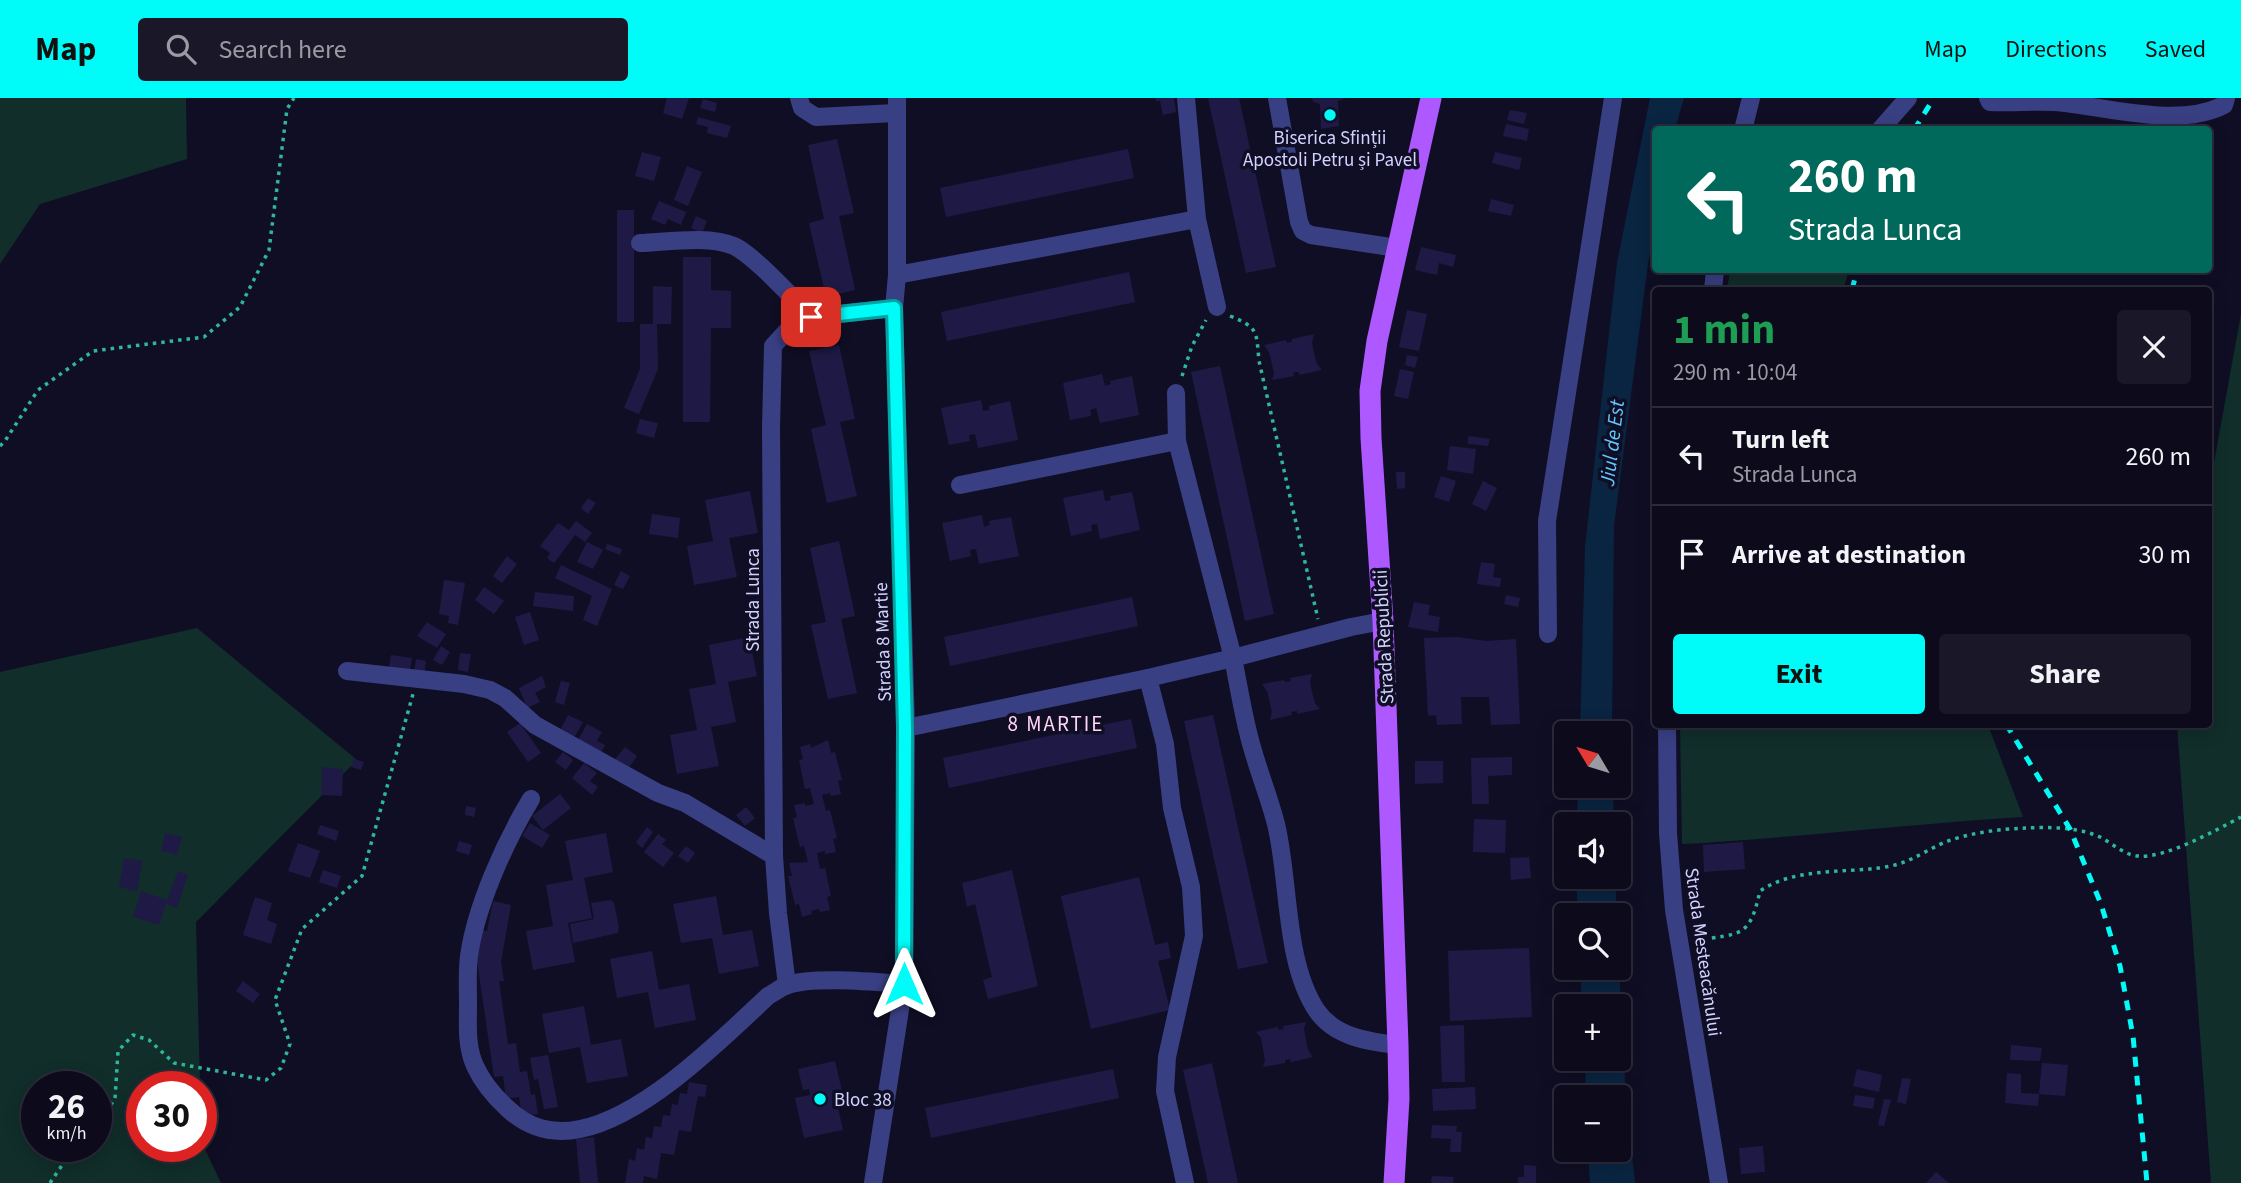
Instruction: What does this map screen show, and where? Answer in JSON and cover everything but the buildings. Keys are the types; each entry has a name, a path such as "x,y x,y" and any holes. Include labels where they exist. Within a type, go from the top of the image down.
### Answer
{"main road":[{"name":"Strada Republicii","path":"1394,1183 1399,1099 1398,1045 1383,621 1370,391 1396,248 1431,98"}],"street":[{"path":"799,98 802,108 816,117 896,105"},
{"path":"1186,98 1197,219 1217,307"},
{"path":"1277,98 1299,222 1303,231 1311,235 1396,248"},
{"path":"1548,634 1548,521 1613,98"},
{"path":"1744,126 1751,98"},
{"path":"1884,126 1908,98"},
{"path":"1988,98 1990,102 2055,102 2156,115 2188,115 2213,111 2224,105 2226,98"},
{"name":"Strada 8 Martie","path":"873,1183 904,984 905,728 894,308 897,275 896,105"},
{"path":"897,275 1197,219"},
{"path":"640,243 700,241 734,246 811,317"},
{"name":"Strada Lunca","path":"788,985 778,913 774,856 771,428 773,346 796,321 894,308"},
{"path":"1176,393 1177,441 1233,658 1248,733 1276,825 1287,883 1296,961 1304,985 1318,1012 1334,1028 1355,1037 1398,1045"},
{"path":"960,485 1177,441"},
{"path":"905,728 1148,678 1383,621"},
{"path":"347,671 464,684 490,690 505,698 535,725 659,793 685,803 774,856"},
{"path":"1148,678 1165,744 1172,808 1191,887 1194,936 1167,1057 1165,1091 1185,1183"},
{"name":"Strada Mesteacănului","path":"1667,728 1668,833 1674,910 1719,1183"},
{"path":"531,799 518,820 477,918 468,957 467,1037 474,1066 486,1084 500,1102 527,1125 559,1131 577,1130 612,1118 663,1089 768,996 788,985 858,981 904,984"}],"path":[{"path":"0,446 38,390 93,351 204,337 240,307 269,250 287,109 294,98"},
{"path":"1176,393 1192,346 1203,324 1217,307 1232,317 1250,323 1255,331 1259,361 1322,635"},
{"path":"0,438 5,442"},
{"path":"112,1104 116,1099 118,1051 133,1035 149,1040 174,1063 266,1080 281,1068 290,1044 275,1000 302,929 362,876 417,679"},
{"path":"1679,944 1742,932 1752,921 1760,891 1775,880 1815,873 1892,866 1909,862 1944,843 1966,836 2025,828 2070,829 2097,836 2134,856 2151,857 2196,840 2241,817"},
{"path":"50,1183 64,1162"}],"green space":[{"path":"0,98 186,98 187,159 40,204 0,264"},
{"path":"1730,273 1848,273 1844,287 1727,287"},
{"path":"2241,314 2241,1183 2211,1183 2177,728 2212,728 2212,474"},
{"path":"197,628 357,760 196,922 200,1071 126,1071 126,1162 211,1162 221,1183 0,1183 0,672"},
{"path":"1680,728 1989,728 2023,817 1767,838 1682,844"}],"water":[{"name":"Jiul de Est","path":"1650,98 1684,98 1676,126 1652,126 1652,242 1614,526 1612,721 1580,721 1585,547 1617,263"},
{"path":"1578,798 1613,798 1614,812 1577,812"},
{"path":"1577,889 1616,889 1616,903 1577,903"},
{"path":"1581,980 1620,980 1620,994 1581,994"},
{"path":"1585,1071 1624,1071 1625,1085 1586,1085"},
{"path":"1631,1146 1635,1183 1590,1183 1589,1162 1631,1162"}],"railway":[{"path":"1916,126 1934,98"},
{"path":"1853,287 1856,273"},
{"path":"2008,728 2070,829 2101,904 2120,966 2133,1036 2147,1183"}],"place":[{"name":"Biserica Sfinții Apostoli Petru și Pavel","path":"1330,115"},
{"name":"Bloc 38","path":"820,1099"}],"district":[{"name":"8 MARTIE","path":"1056,724"}],"route":[{"path":"811,317 894,308 905,728 904,984"}]}
